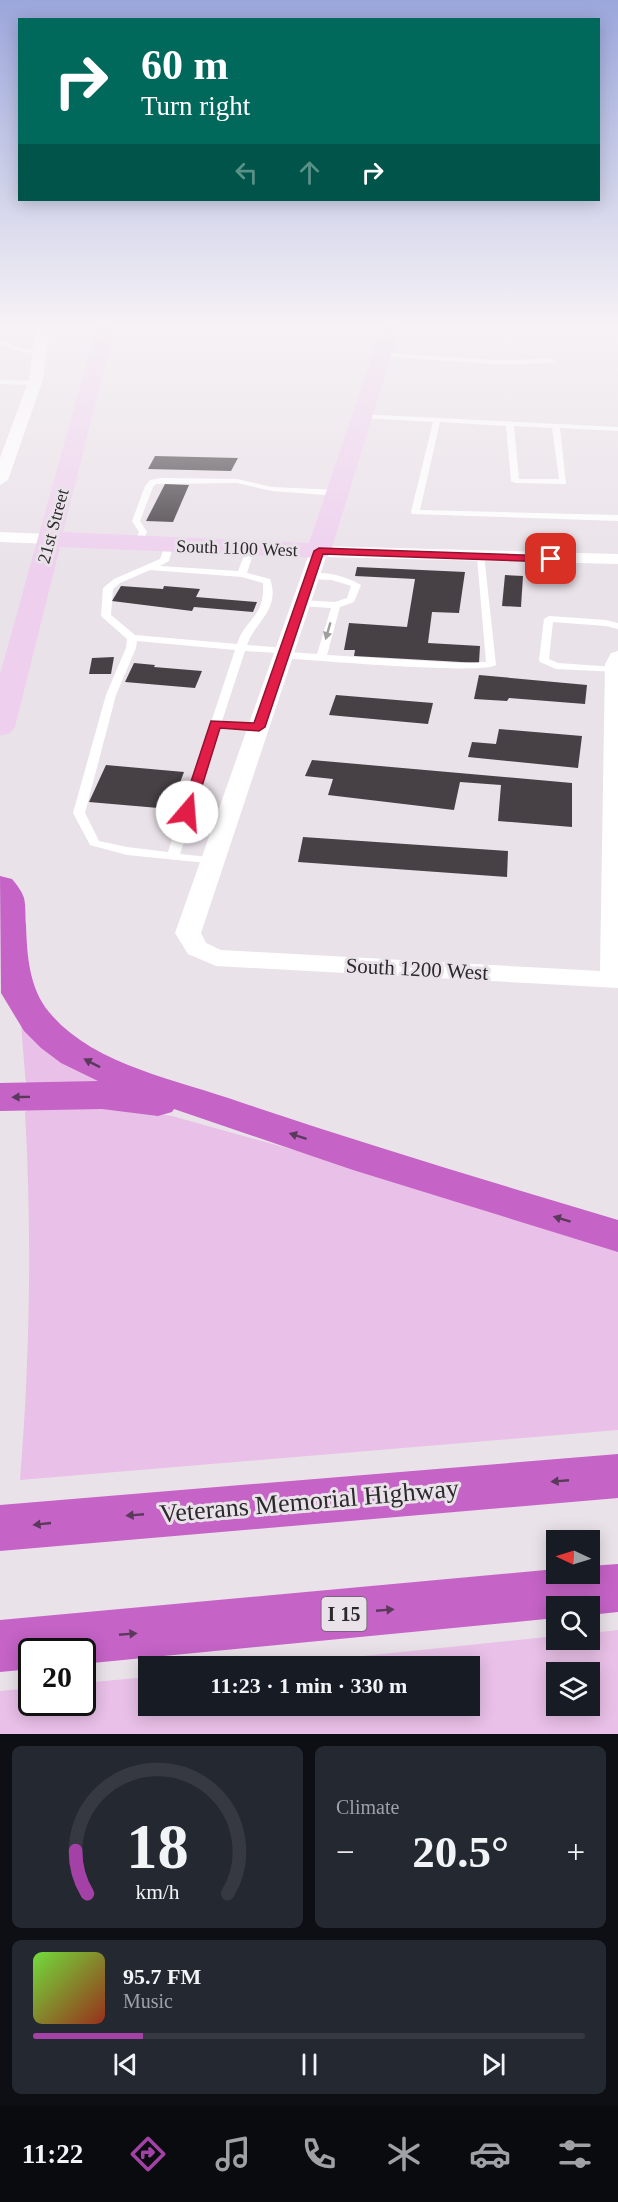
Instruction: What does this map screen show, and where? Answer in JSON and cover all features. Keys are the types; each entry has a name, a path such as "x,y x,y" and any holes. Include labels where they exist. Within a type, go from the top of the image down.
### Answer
{"highway":[{"path":"0,886 6,897 12,978 21,1000 38,1023 57,1041 105,1069 245,1119 618,1236"},
{"path":"0,1097 102,1095 157,1102 245,1119"},
{"name":"Veterans Memorial Highway","path":"0,1528 618,1476"},
{"name":"I 15","path":"0,1646 618,1587"}],"main road":[{"name":"21st Street","path":"0,727 85,407"},
{"path":"319,551 365,407"},
{"name":"South 1100 West","path":"50,539 319,551"}],"street":[{"path":"0,480 26,407"},
{"name":"South 1100 West","path":"0,537 50,539"},
{"name":"South 1100 West","path":"319,551 618,559"},
{"path":"213,861 319,551"},
{"path":"615,980 616,664"},
{"name":"South 1200 West","path":"213,861 188,933 198,948 216,958 615,980"}],"lane":[{"path":"362,416 618,429"},
{"path":"436,420 415,512 618,518"},
{"path":"510,424 514,481 562,482 556,426"},
{"path":"138,544 142,532 136,521 149,486 153,482 161,480 237,481 272,489 338,493"},
{"path":"169,546 164,561 117,581 108,588 106,616 132,638 321,657 460,666 491,665 481,557"},
{"path":"242,574 251,549"},
{"path":"147,568 242,574 267,581 269,597 262,617 245,634 173,856"},
{"path":"301,603 336,605 351,600 356,585 333,577 310,576"},
{"path":"321,657 336,605"},
{"path":"616,664 556,666 544,660 549,619 618,626"},
{"path":"132,638 131,648 111,695 79,813 94,843 127,851 213,861"},
{"path":"216,724 259,727"}],"shaded area":[{"path":"21,1023 106,1085 30,1086 26,1082"},
{"path":"113,1107 172,1116 319,1157 618,1248 618,1430 20,1480 29,1296 29,1204 25,1112 29,1108"},
{"path":"618,1630 618,1734 0,1734 0,1691 18,1689 18,1716 96,1716 96,1682 138,1678 138,1716 480,1716 480,1656 363,1656 546,1637 546,1650 600,1650 600,1632"}],"building":[{"path":"155,456 238,458 231,471 148,469"},
{"path":"165,484 189,485 173,522 146,521"},
{"path":"357,567 465,572 459,613 432,612 428,643 480,646 479,663 354,656 355,650 344,650 349,623 407,627 415,579 355,576"},
{"path":"505,575 523,576 521,607 502,606"},
{"path":"121,586 200,589 196,597 257,602 253,612 194,607 192,611 112,601"},
{"path":"114,657 111,674 89,674 92,658"},
{"path":"134,663 202,671 195,688 125,682"},
{"path":"479,675 587,685 585,704 509,698 507,701 474,699"},
{"path":"336,695 433,703 428,724 329,715"},
{"path":"499,729 582,736 578,768 468,757 472,742 496,744"},
{"path":"312,760 572,783 572,827 498,821 501,785 460,782 454,810 328,795 333,779 305,776"},
{"path":"106,765 184,772 170,809 89,802"},
{"path":"303,837 508,851 507,877 298,862"}],"route":[{"path":"187,812 216,724 259,727 319,551 551,559"}]}
